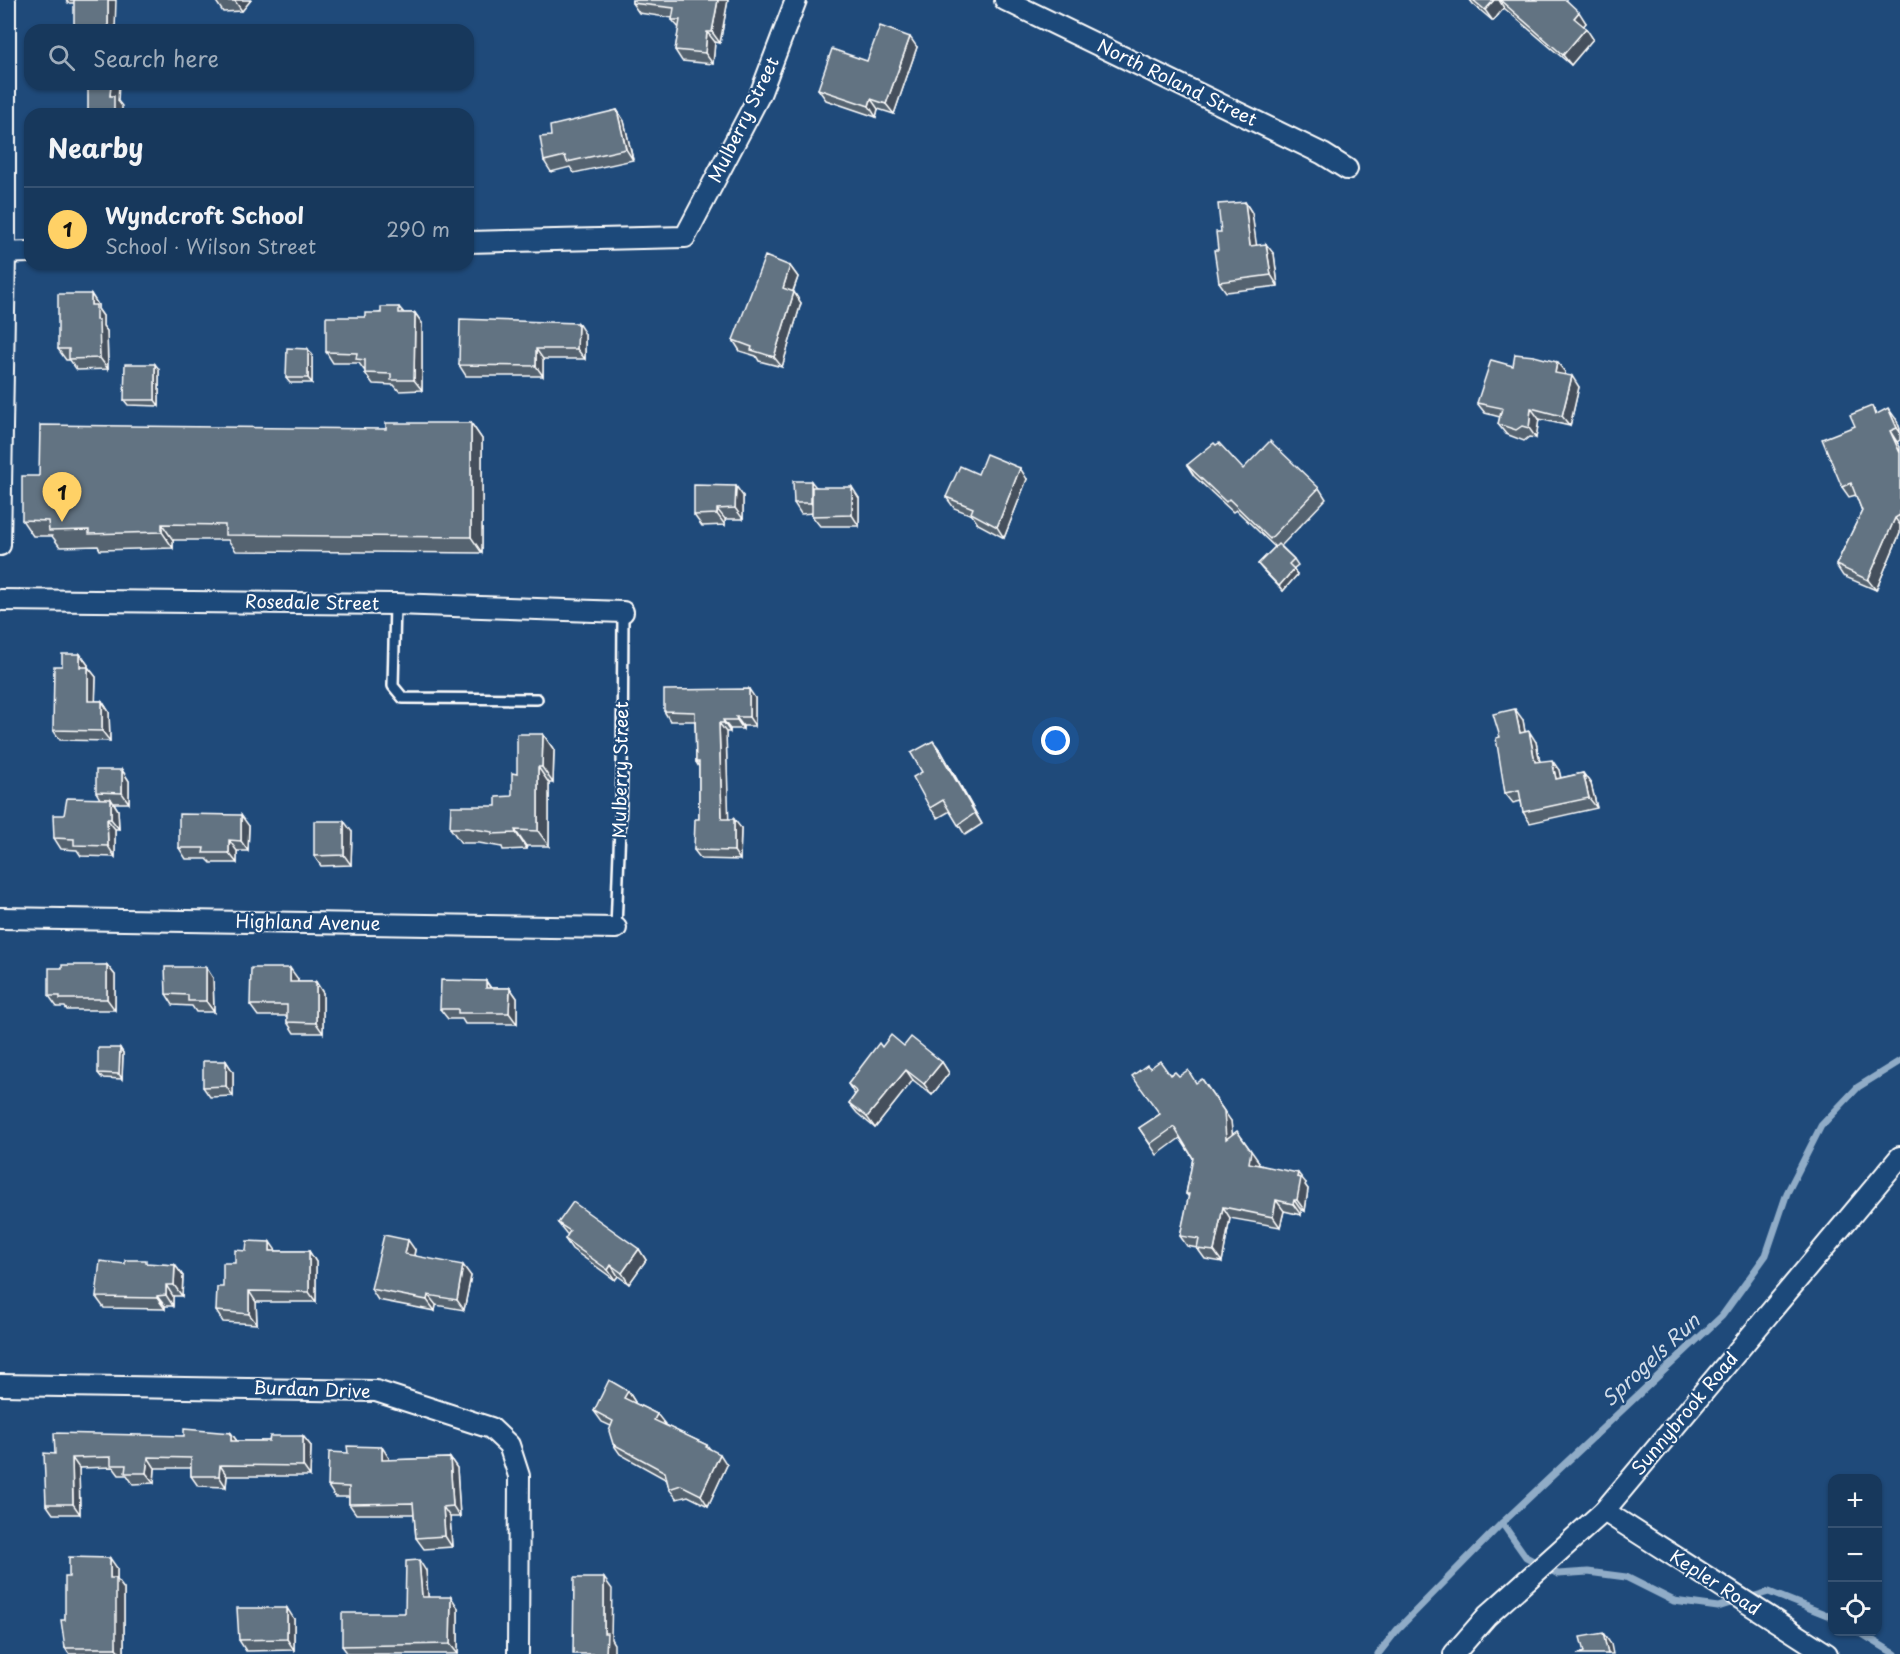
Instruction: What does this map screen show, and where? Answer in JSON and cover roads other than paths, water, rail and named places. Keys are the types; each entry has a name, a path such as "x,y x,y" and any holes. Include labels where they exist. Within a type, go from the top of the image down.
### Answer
{"street":[{"path":"0,545 5,0"},
{"name":"Mulberry Street","path":"474,242 685,237 761,92 796,0"},
{"name":"North Roland Street","path":"1005,0 1323,154 1347,168"},
{"path":"2,253 24,252"},
{"name":"Rosedale Street","path":"0,600 395,604 623,612"},
{"name":"Highland Avenue","path":"0,918 616,928"},
{"name":"Sunnybrook Road","path":"1454,1654 1487,1616 1604,1511 1900,1157"},
{"name":"Burdan Drive","path":"0,1384 376,1391 491,1428 509,1445 519,1476 518,1654"},
{"name":"Kepler Road","path":"1604,1511 1827,1654"}],"lane":[{"path":"395,604 393,686 403,698 537,699"},
{"name":"Mulberry Street","path":"616,928 622,777 623,612"}],"waterway":[{"name":"Sprogels Run","path":"1378,1654 1397,1630 1502,1523 1722,1316 1766,1255 1787,1193 1821,1126 1858,1087 1900,1061"},
{"path":"1502,1523 1526,1557 1558,1574 1588,1572 1626,1577 1674,1601 1718,1607 1737,1601"},
{"path":"1748,1598 1769,1592 1828,1615"},
{"path":"1866,1636 1895,1654"}],"place":[{"name":"Wyndcroft School","path":"62,522"}]}
